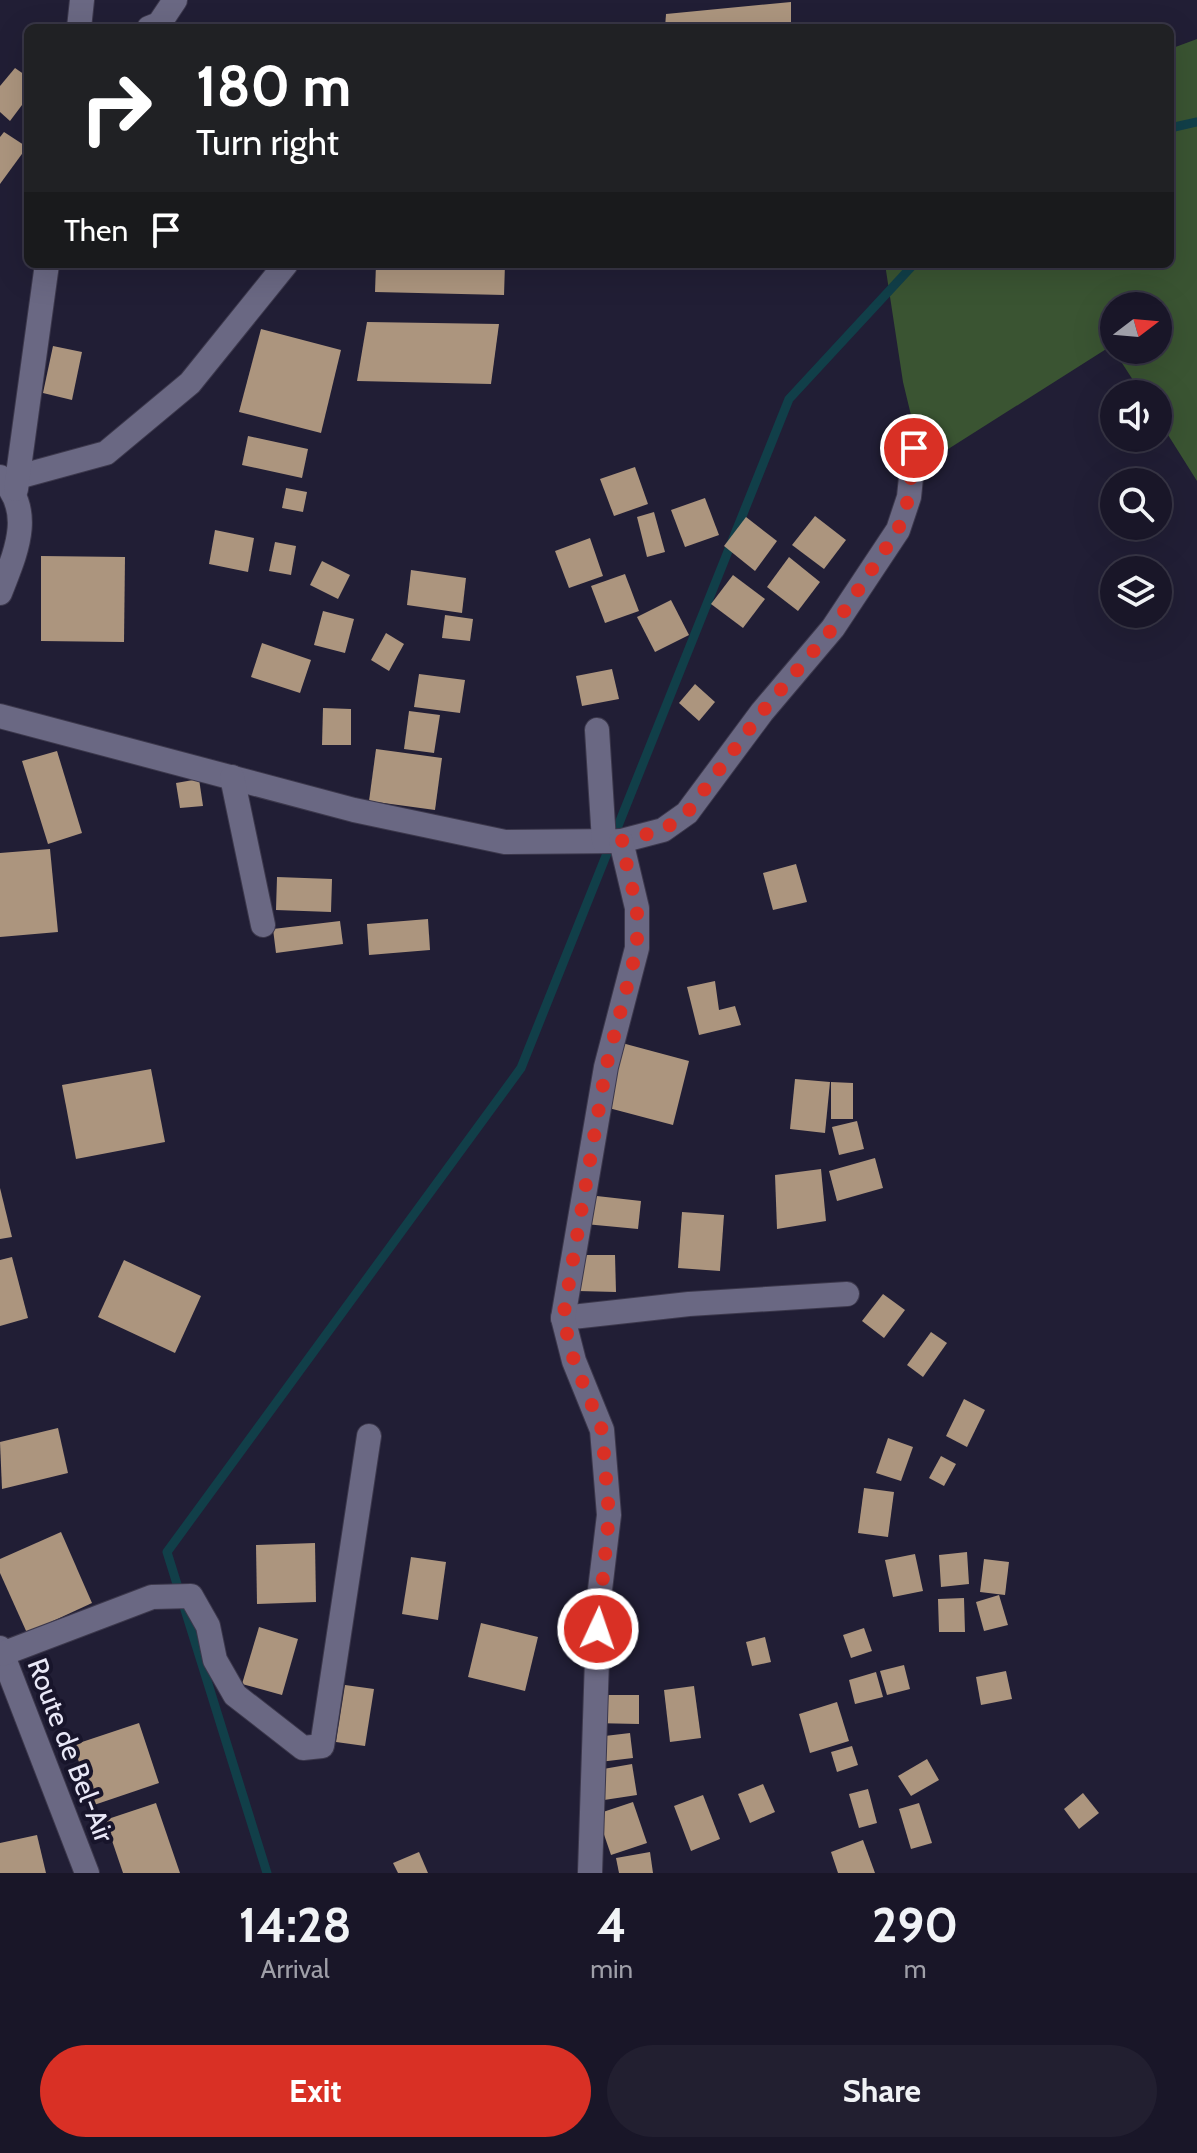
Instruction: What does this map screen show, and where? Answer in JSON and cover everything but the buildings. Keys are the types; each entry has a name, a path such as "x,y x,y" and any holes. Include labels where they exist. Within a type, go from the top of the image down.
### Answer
{"street":[{"path":"79,24 82,0"},
{"path":"159,24 175,0"},
{"path":"0,593 16,553 21,520 11,482 46,268"},
{"path":"11,482 106,453 190,383 283,268"},
{"path":"0,716 354,810 505,842 612,841 663,830 687,813 762,712 833,628 898,530 909,497 914,448"},
{"path":"590,1873 599,1598 609,1515 602,1430 574,1361 563,1318 606,1067 637,948 637,908 612,841 597,730"},
{"path":"232,777 263,925"},
{"path":"563,1318 689,1304 847,1294"},
{"path":"1,1651 152,1597 182,1595 208,1626 215,1660 235,1695 303,1748 322,1746 369,1436"},
{"name":"Route de Bel-Air","path":"1,1651 87,1873"}],"green space":[{"path":"1197,39 1197,481 1172,441 1172,380 1133,380 1123,364 1172,364 1172,292 1100,292 1100,353 923,465 903,382 886,268 1174,268 1174,48"}],"waterway":[{"path":"1174,127 1197,122"},
{"path":"267,1873 167,1552 521,1068 789,399 910,268"}],"route":[{"path":"598,1629 609,1515 602,1430 574,1361 563,1318 606,1067 637,948 637,908 621,841 663,830 687,813 762,712 833,628 898,530 909,497 914,448"}]}
